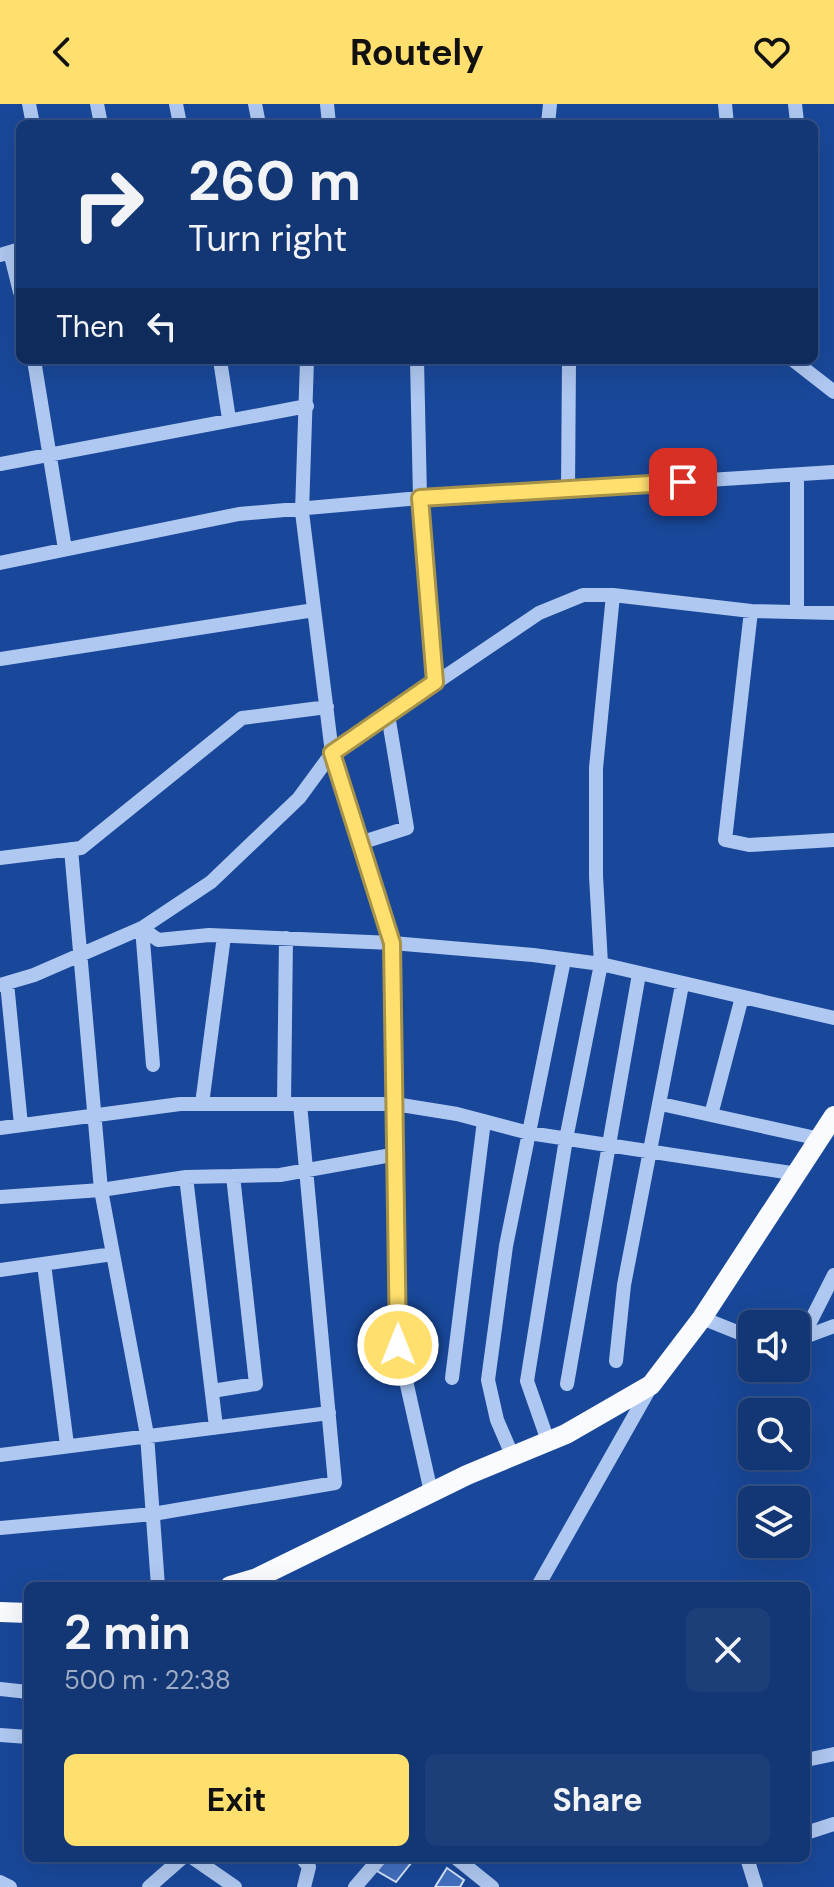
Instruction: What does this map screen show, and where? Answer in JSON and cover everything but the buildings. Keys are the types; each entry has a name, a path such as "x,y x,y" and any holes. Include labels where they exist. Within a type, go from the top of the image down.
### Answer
{"main road":[{"path":"244,1582 431,1492 548,1441 651,1385 702,1318 834,1116"},
{"path":"0,1612 24,1613"}],"street":[{"path":"10,252 16,276"},
{"path":"35,364 65,549"},
{"path":"221,364 229,419"},
{"path":"307,364 302,512 332,753 392,943 398,1345 431,1492"},
{"path":"417,364 420,498 435,682"},
{"path":"568,489 569,364"},
{"path":"798,364 834,392"},
{"path":"0,464 307,406"},
{"path":"0,563 239,514 302,512 420,498 834,472"},
{"path":"797,475 797,612"},
{"path":"21,1125 4,984 34,975 142,928 211,882 299,798 332,753 539,613 583,595 613,595 751,611 834,613"},
{"path":"548,1441 527,1381 566,1139 601,964 596,876 596,768 613,595"},
{"path":"0,659 314,610"},
{"path":"751,611 725,840 749,845 834,840"},
{"path":"0,858 81,848 242,718 327,707"},
{"path":"360,843 407,828 388,715"},
{"path":"71,849 101,1190 147,1435 158,1582"},
{"path":"142,928 158,940 224,936 392,943 601,964 834,1018"},
{"path":"142,928 153,1065"},
{"path":"202,1104 224,936"},
{"path":"0,1528 153,1514 335,1483 306,1171 292,1104 286,938"},
{"path":"513,1457 497,1420 488,1380 506,1246 564,960"},
{"path":"567,1384 639,974"},
{"path":"616,1361 624,1285 682,985"},
{"path":"711,1115 742,997"},
{"path":"0,1128 202,1104 395,1104 529,1133 798,1174"},
{"path":"661,1104 820,1139"},
{"path":"452,1378 484,1121"},
{"path":"0,1197 101,1190 186,1177 306,1171 397,1154"},
{"path":"212,1391 256,1384 233,1176"},
{"path":"186,1177 216,1427"},
{"path":"0,1270 113,1254"},
{"path":"44,1264 67,1445"},
{"path":"834,1275 802,1338 834,1326"},
{"path":"702,1318 738,1332"},
{"path":"540,1582 651,1385"},
{"path":"0,1455 329,1413"},
{"path":"0,1689 24,1692"},
{"path":"0,1735 24,1737"},
{"path":"810,1759 834,1754"},
{"path":"810,1832 834,1824"},
{"path":"149,1887 177,1862"},
{"path":"199,1862 235,1887"},
{"path":"304,1887 309,1867 305,1862"},
{"path":"355,1887 377,1862"},
{"path":"461,1862 492,1887"},
{"path":"748,1862 756,1887"},
{"path":"0,1882 10,1887"}],"route":[{"path":"398,1345 392,943 332,753 435,682 420,498 683,482"}]}
